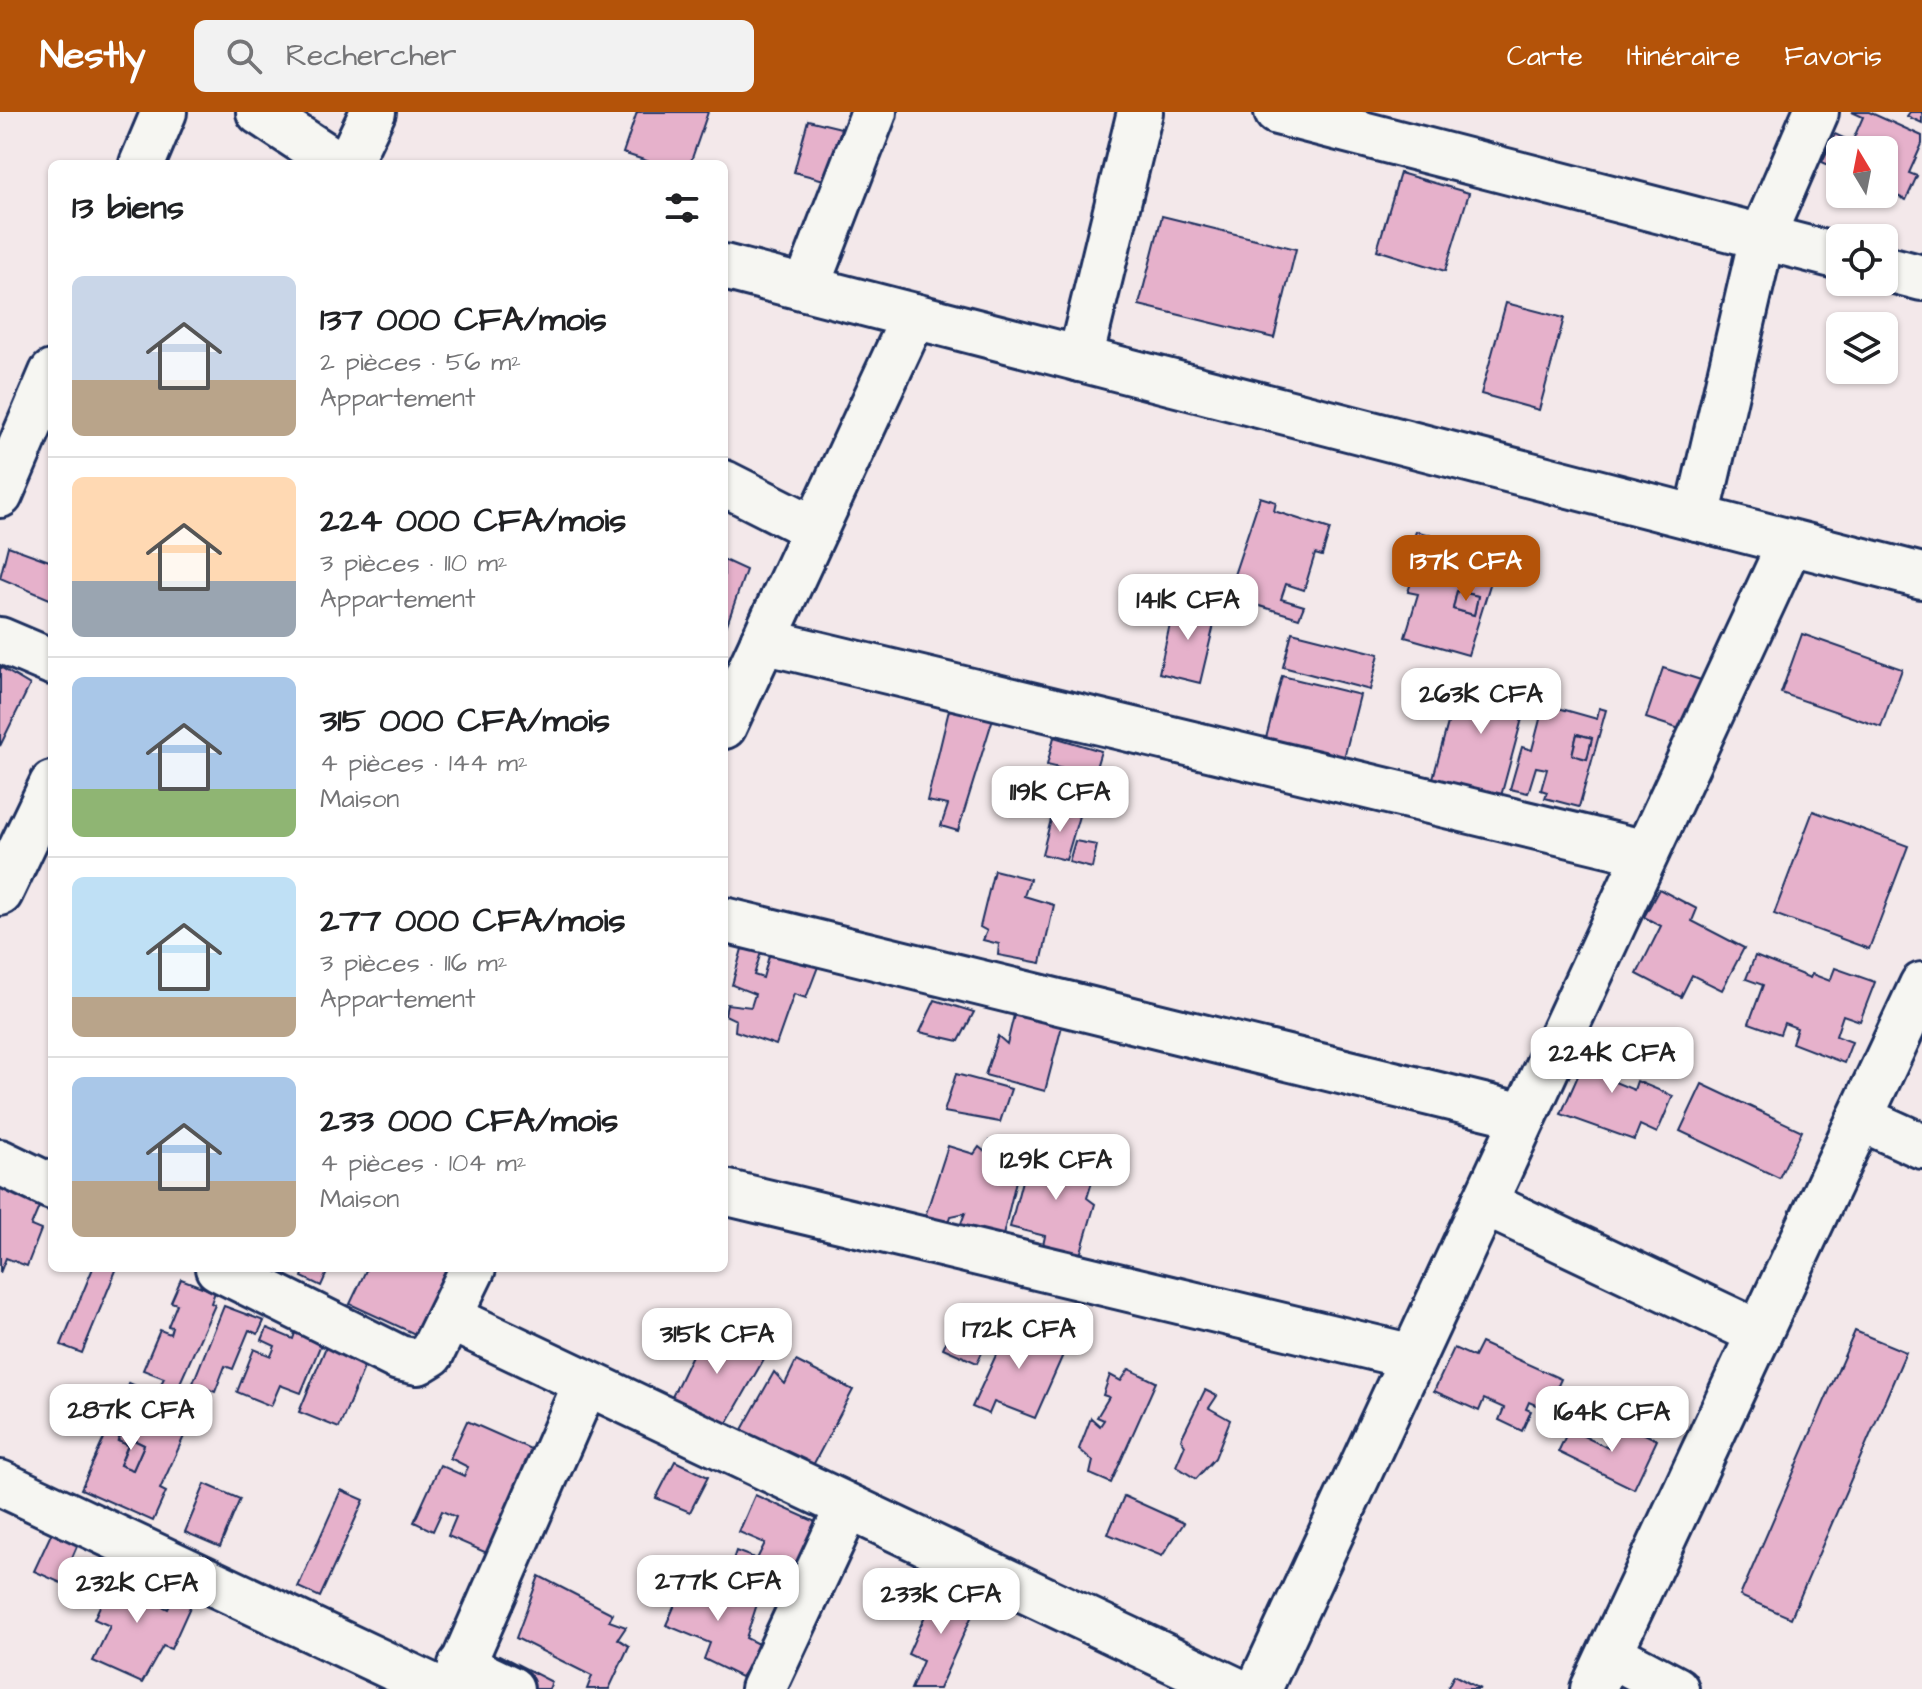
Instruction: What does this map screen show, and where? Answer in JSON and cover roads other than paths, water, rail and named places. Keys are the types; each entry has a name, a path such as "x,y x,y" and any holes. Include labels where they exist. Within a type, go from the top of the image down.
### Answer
{"street":[{"path":"144,160 164,112"},
{"path":"259,112 332,160"},
{"path":"350,160 373,112"},
{"path":"806,288 874,112"},
{"path":"1080,359 1140,112"},
{"path":"1277,112 1826,253"},
{"path":"1697,518 1762,237 1816,112"},
{"path":"728,268 1922,576"},
{"path":"1898,272 1922,278"},
{"path":"728,717 914,316"},
{"path":"0,495 48,382"},
{"path":"728,485 815,529"},
{"path":"1259,1689 1790,543"},
{"path":"0,640 48,660"},
{"path":"763,641 1646,853"},
{"path":"0,893 48,792"},
{"path":"728,921 1524,1116"},
{"path":"1676,1689 1601,1671 1922,985"},
{"path":"1860,1118 1922,1146"},
{"path":"0,1162 48,1185"},
{"path":"728,1193 1413,1357"},
{"path":"1484,1203 1759,1333"},
{"path":"226,1272 399,1358 418,1362 431,1354 471,1272"},
{"path":"450,1318 1234,1689"},
{"path":"450,1681 586,1383"},
{"path":"0,1483 450,1681 511,1689"},
{"path":"763,1689 848,1507"}]}
